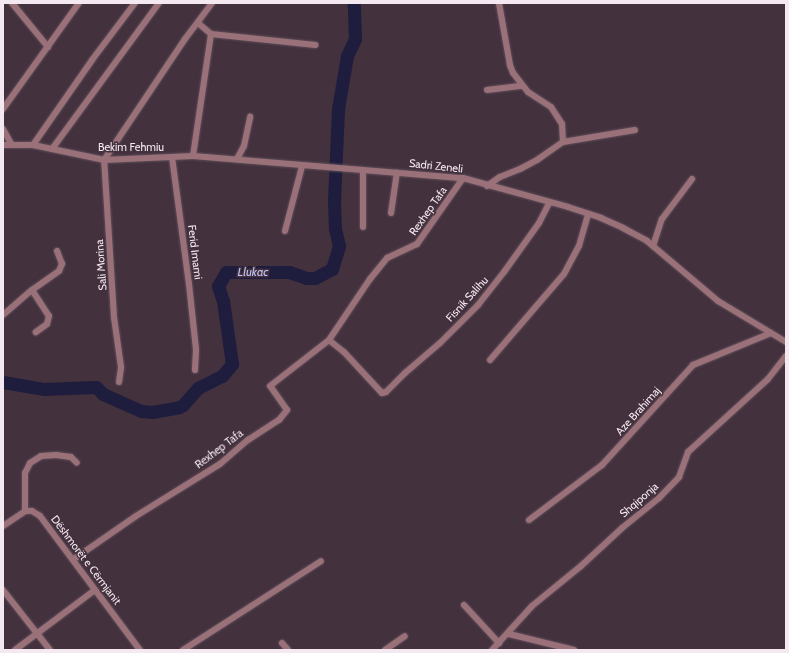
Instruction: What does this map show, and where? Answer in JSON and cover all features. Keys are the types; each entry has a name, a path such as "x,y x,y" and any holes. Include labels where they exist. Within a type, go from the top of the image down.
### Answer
{"street":[{"path":"12,3 48,47"},
{"path":"3,109 79,3"},
{"path":"33,146 92,60 135,3"},
{"path":"52,149 159,3"},
{"path":"104,160 185,40 212,3"},
{"path":"499,3 510,65 513,74 522,86 551,107 562,124 563,142"},
{"path":"198,23 211,34 315,45"},
{"path":"193,156 211,34"},
{"path":"487,90 522,86"},
{"path":"237,160 244,146 250,117"},
{"path":"3,129 12,145"},
{"path":"487,186 500,177 532,163 563,142 635,130"},
{"name":"Bekim Fehmiu","path":"3,145 33,146 104,160 193,156 302,166"},
{"name":"Ferid Imami","path":"172,157 189,284 196,350 195,370"},
{"name":"Sali Morina","path":"104,160 114,317 121,368 119,382"},
{"path":"285,231 302,166"},
{"name":"Sadri Zeneli","path":"302,166 463,178 588,214 623,228 653,246 718,301 786,342"},
{"path":"363,170 363,227"},
{"path":"391,213 397,172"},
{"name":"Rexhep Tafa","path":"74,559 136,516 220,464 248,440 279,420 287,410 270,386 329,340 370,278 387,258 417,244 463,178"},
{"path":"653,246 662,219 692,178"},
{"name":"Fisnik Salihu","path":"329,340 344,352 382,393 386,392 405,373 440,343 478,305 539,223 549,202"},
{"path":"490,360 564,274 579,246 588,214"},
{"path":"3,315 32,290 59,271 62,264 57,251"},
{"path":"32,290 49,316 47,324 36,332"},
{"name":"Aze Brahimaj","path":"529,520 602,465 693,365 771,333"},
{"name":"Shqiponja","path":"492,650 532,606 581,566 622,528 659,498 679,477 688,452 768,379 786,356"},
{"path":"3,526 25,511 25,472 30,463 41,456 56,455 71,457 77,463"},
{"name":"Dëshmorët e Cërmjanit","path":"25,511 32,511 40,516 74,559 140,650"},
{"path":"187,649 321,561"},
{"path":"3,590 50,650"},
{"path":"15,650 37,632 96,590"},
{"path":"464,606 498,643"},
{"path":"508,634 574,650"},
{"path":"385,650 405,636"},
{"path":"282,643 288,650"}],"waterway":[{"name":"Llukac","path":"3,382 44,389 96,387 103,394 141,411 152,412 179,407 183,405 198,388 222,376 232,364 223,301 218,286 226,272 289,272 306,278 315,278 332,269 339,246 335,229 334,201 338,109 347,56 355,39 354,3"}]}
